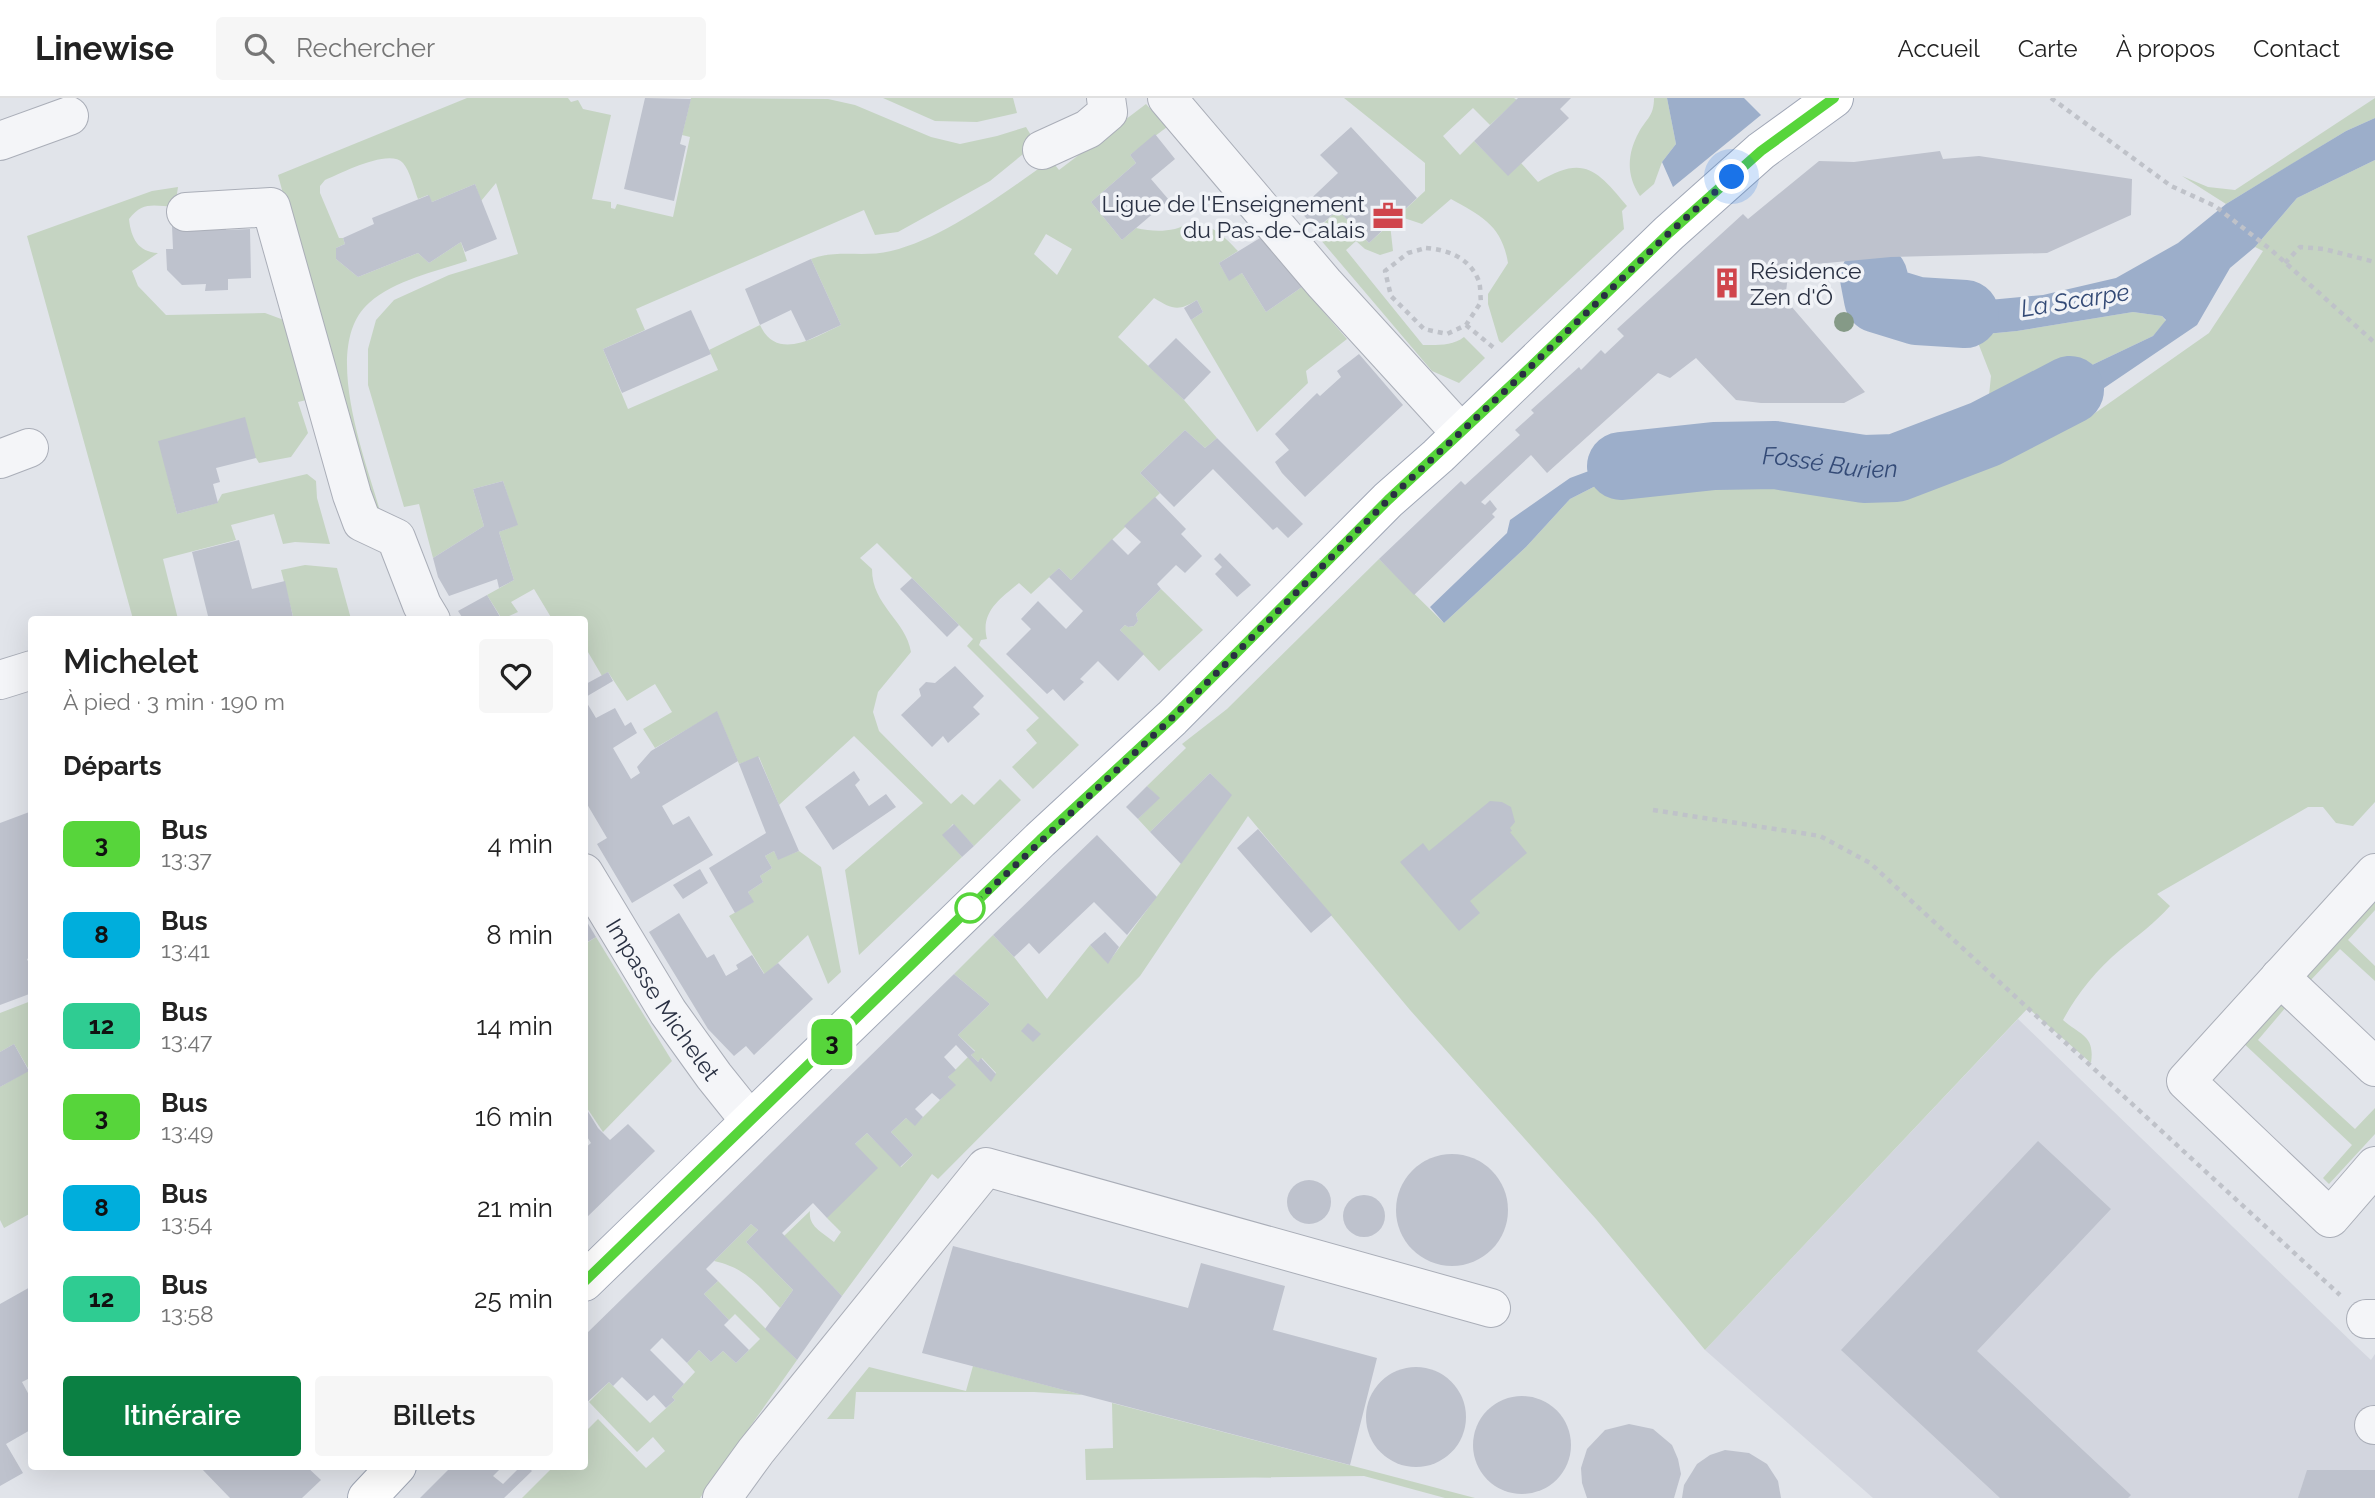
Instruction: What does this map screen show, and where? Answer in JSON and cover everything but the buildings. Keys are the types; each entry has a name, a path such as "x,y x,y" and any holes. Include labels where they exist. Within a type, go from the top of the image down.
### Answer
{"main road":[{"path":"588,1278 1040,840 1172,718 1379,509 1669,233 1747,164 1834,98"},
{"path":"367,1498 393,1470"}],"street":[{"path":"1042,150 1088,129 1108,112 1106,98"},
{"path":"1167,98 1324,283 1461,433"},
{"path":"0,141 69,116"},
{"path":"186,212 271,208 362,522 396,538 429,616"},
{"path":"0,680 28,671"},
{"path":"2374,876 2186,1081 2330,1218 2375,1166"},
{"name":"Impasse Michelet","path":"588,880 668,1012 713,1076 750,1121"},
{"path":"2280,977 2375,1067"},
{"path":"722,1498 756,1451 986,1167 1491,1308"}],"path":[{"path":"2051,98 2171,186 2215,206 2285,263 2375,343"},
{"path":"2285,263 2300,247 2324,249 2375,262"},
{"path":"1426,248 1445,250 1462,258 1479,279 1481,302 1466,324 1447,334 1423,329 1391,296 1385,271 1408,253 1426,248"},
{"path":"1653,810 1820,836 1870,863 2370,1319"}],"shaded area":[{"path":"2018,1019 2371,1360 2375,1354 2375,1498 1873,1498 1705,1350"}],"green space":[{"path":"467,98 568,98 571,102 578,100 583,109 611,115 592,199 611,202 611,208 615,209 617,204 673,217 690,137 682,135 691,98 828,99 855,105 931,137 960,144 1026,127 1032,137 1028,150 990,181 898,232 875,235 864,210 636,309 645,330 603,349 628,409 718,370 709,350 760,325 767,336 786,344 808,340 841,325 811,259 891,251 932,236 974,213 1051,160 1059,170 1146,104 1167,127 1130,155 1136,163 1091,202 1122,240 1136,228 1160,231 1191,223 1205,225 1223,236 1238,251 1219,263 1229,280 1242,273 1266,312 1302,287 1347,339 1306,371 1308,383 1257,432 1191,320 1203,312 1197,300 1175,308 1154,298 1118,337 1184,400 1217,438 1205,448 1185,430 1140,473 1160,493 1071,580 1059,568 1031,594 1019,583 989,614 986,621 987,639 981,640 979,645 1079,745 1033,789 1012,767 1037,743 1026,730 1039,718 967,646 973,639 877,543 860,558 872,569 877,593 903,631 911,652 878,692 873,712 879,731 951,804 962,794 974,805 1000,779 1021,800 974,846 953,824 943,835 962,857 859,955 845,870 923,803 854,736 779,805 759,757 739,764 717,712 655,748 643,729 672,712 655,684 627,701 608,672 602,676 588,652 588,616 550,616 534,589 511,602 518,612 500,616 487,595 514,580 499,532 517,525 503,481 473,489 484,526 433,558 419,504 404,507 368,385 368,349 376,320 394,300 449,275 518,254 496,183 481,201 475,184 432,202 428,195 418,199 403,163 387,158 353,168 325,180 320,186 320,193 339,238 343,238 345,244 336,248 336,259 358,277 418,253 429,263 461,242 467,261 391,288 369,303 355,322 348,347 347,375 358,435 381,514 370,517 278,175","holes":["1046,234 1072,249 1057,275 1034,254"]},
{"path":"883,98 1013,98 1017,113 977,122 935,121"},
{"path":"1344,98 1514,98 1517,100 1490,125 1473,108 1443,136 1460,155 1474,141 1508,175 1521,163 1538,182 1567,169 1578,168 1598,175 1627,206 1622,211 1624,229 1502,343 1499,341 1488,304 1488,294 1508,263 1496,231 1481,217 1451,199 1422,224 1398,216 1425,191 1425,163"},
{"path":"1654,98 1667,98 1676,144 1662,162 1654,184 1640,196 1630,172 1630,156 1635,140 1651,113"},
{"path":"2375,98 2375,118 2346,131 2226,204 2182,176 2208,187 2235,190"},
{"path":"2375,160 2375,802 2353,826 2336,823 2323,807 2308,807 2157,894 2170,906 2103,965 2081,991 2063,1020 2089,1041 2091,1063 2028,1008 1705,1350 1596,1219 1410,1010 1248,816 1140,976 938,1179 932,1174 842,1296 784,1236 810,1211 814,1225 834,1242 841,1232 827,1218 855,1144 867,1133 901,1167 913,1155 891,1132 906,1118 915,1125 955,1085 948,1077 968,1057 991,1081 996,1073 982,1058 978,1062 971,1055 975,1051 958,1035 990,1004 954,974 993,935 1047,999 1090,945 1108,963 1231,795 1210,773 1150,832 1138,819 1159,798 1147,786 1186,748 1182,744 1227,709 1379,559 1444,623 1526,547 1570,499 1623,472 1733,463 1872,478 1930,475 1988,451 2030,424 2079,405 2088,418 2209,333 2263,251 2255,247 2297,198"},
{"path":"178,187 175,207 144,207 129,219 137,243 145,250 158,253 132,271 138,286 166,315 265,313 292,323 315,398 298,402 308,433 291,457 259,463 256,458 159,441 177,514 217,503 222,494 307,474 316,481 317,498 330,544 283,544 274,514 231,525 236,540 163,559 177,616 132,616 27,236 152,191"},
{"path":"1338,210 1369,243 1390,224 1393,251 1380,255 1365,249 1356,241 1346,250 1423,345 1450,343 1464,337 1485,358 1459,383 1432,371 1314,232"},
{"path":"2133,312 2162,316 2166,321 2153,336 2071,375 1985,434 1991,376 1975,335"},
{"path":"305,565 337,568 350,616 293,616 281,570"},
{"path":"1161,589 1203,630 1159,671 1120,630 1125,625 1134,626 1138,621 1136,614"},
{"path":"774,851 778,859 799,851 821,867 841,972 828,984 808,935 765,975 729,916 753,902 748,892 763,882 760,876 772,868 765,856"},
{"path":"2370,898 2375,903 2375,910 2348,940 2375,966 2375,981 2340,949 2309,982 2300,973"},
{"path":"596,937 672,1061 603,1132 588,1110 588,942"},
{"path":"2277,998 2286,1007 2258,1040 2355,1129 2375,1108 2375,1134 2329,1184 2323,1178 2352,1145 2239,1039"},
{"path":"28,1002 28,1068 14,1044 0,1052 0,1013"},
{"path":"28,1071 28,1215 4,1228 0,1220 0,1087"},
{"path":"751,1224 758,1230 746,1242 793,1290 780,1308 743,1273 714,1261"},
{"path":"718,1281 797,1360 700,1498 522,1498 550,1470 588,1470 588,1429 598,1419 646,1468 665,1451 653,1437 637,1452 589,1402 609,1382 650,1423 675,1400 672,1397 695,1372 687,1363 699,1350 711,1362 723,1351 736,1363 760,1339 735,1314 729,1320 704,1294"},
{"path":"973,1366 1083,1395 1034,1392 856,1392 854,1419 827,1419 869,1367 966,1391"},
{"path":"1112,1403 1475,1498 1445,1498 1364,1476 1086,1480 1085,1449 1113,1448"}],"water":[{"path":"1667,98 1744,98 1761,115 1673,187 1662,162 1676,144"},
{"path":"2375,118 2375,160 2297,198 2255,247 2230,268 2197,325 2079,405 2030,424 1988,451 1930,475 1872,478 1733,463 1623,472 1570,499 1526,547 1444,623 1430,607 1507,533 1510,520 1570,478 1624,458 1775,455 1864,469 1896,468 1985,434 2071,375 2153,336 2166,320 2162,316 2133,312 1975,335 1906,331 1881,324 1862,312 1863,294 1918,294 1947,304 2043,295 2116,278 2178,243 2226,204 2346,131"}],"waterway":[{"name":"La Scarpe","path":"1874,278 1878,299 1917,311 1965,314"},
{"name":"Fossé Burien","path":"1621,466 1714,456 1775,455 1864,469 1896,468 1985,434 2070,390"}],"bus line":[{"name":"3","path":"588,1278 1040,840 1172,718 1388,500 1595,303 1761,151 1834,98"}],"place":[{"name":"Ligue de l'Enseignement du Pas-de-Calais","path":"1388,216"},
{"name":"Résidence Zen d'Ô","path":"1727,283"}],"route":[{"path":"970,908 1172,718 1388,500 1669,233 1732,177"}]}
